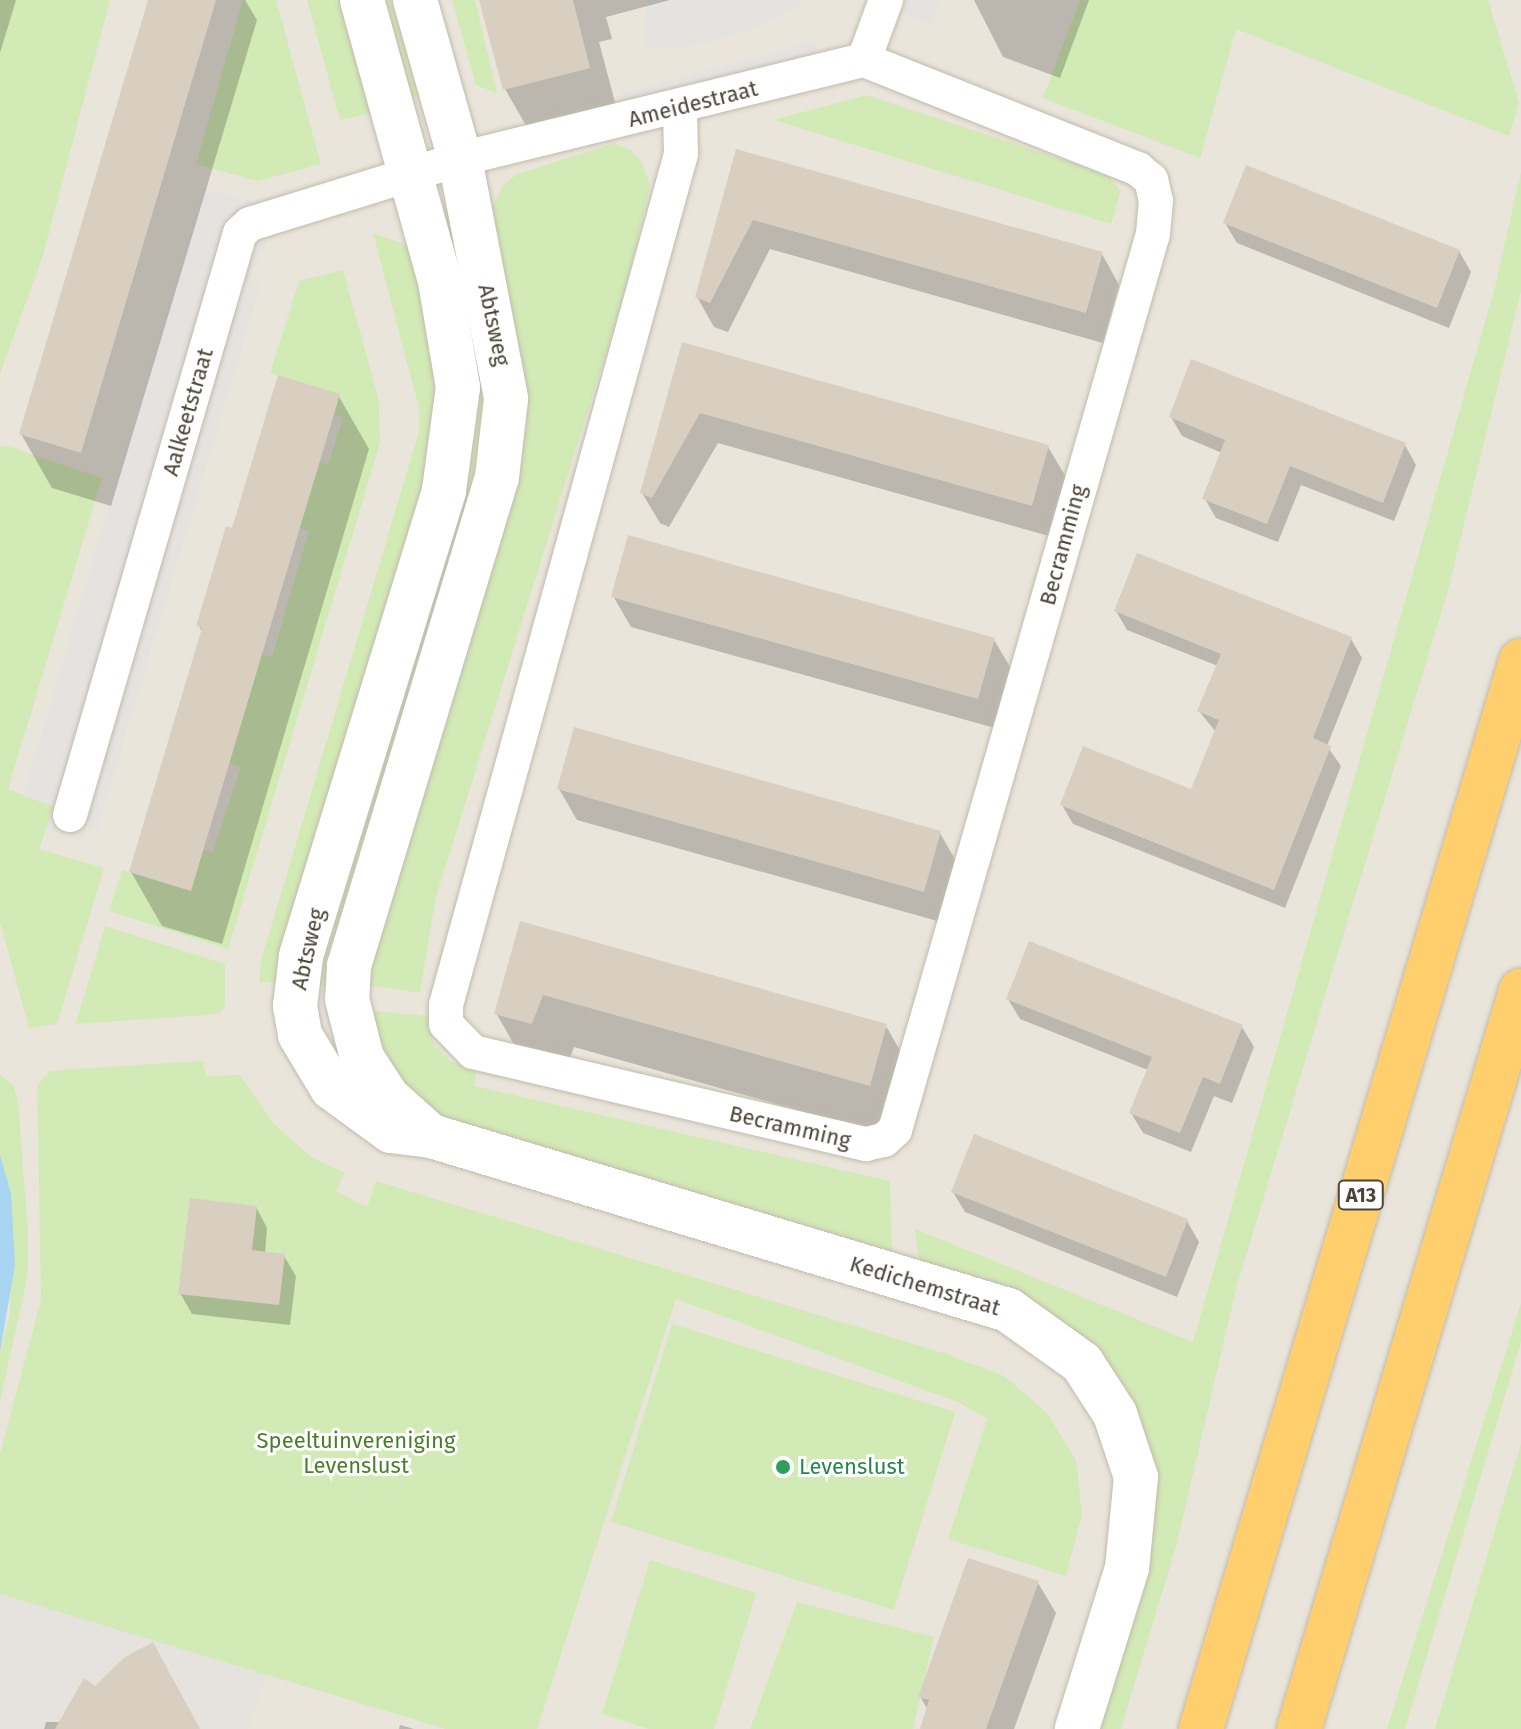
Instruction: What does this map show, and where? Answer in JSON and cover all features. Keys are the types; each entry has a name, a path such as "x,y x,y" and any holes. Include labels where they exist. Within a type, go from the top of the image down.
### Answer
{"highway":[{"name":"A13","path":"1201,1729 1521,661"},
{"path":"1299,1729 1521,991"}],"street":[{"name":"Abtsweg","path":"362,0 410,173 455,357 452,453 301,957 295,1006 308,1055 343,1099 391,1131 431,1136"},
{"name":"Abtsweg","path":"415,0 460,159 504,372 504,428 497,477 349,966 347,999 352,1031 373,1077 399,1110 431,1136"},
{"path":"864,60 886,0"},
{"name":"Ameidestraat","path":"460,159 680,108 864,60"},
{"name":"Becramming","path":"680,108 681,154 446,1005 446,1024 473,1052 866,1144 884,1140 895,1130 1153,234 1156,201 1151,180 1138,169 864,60"},
{"name":"Aalkeetstraat","path":"70,815 240,233 250,224 460,159"},
{"name":"Kedichemstraat","path":"431,1136 1008,1310 1082,1363 1115,1414 1136,1477 1127,1568 1077,1729"}],"shaded area":[{"path":"0,0 1521,0 1521,1729 0,1729"},
{"path":"647,0 806,0 761,27 687,48 643,46"},
{"path":"906,0 941,0 932,24 901,13"},
{"path":"814,41 817,52 623,104 621,93"},
{"path":"204,188 256,201 266,243 249,281 261,285 97,830 86,827 82,841 47,829 53,806 23,796"},
{"path":"0,1581 24,1598 266,1675 248,1729 0,1729"}],"green space":[{"path":"0,0 110,0 43,255 0,374"},
{"path":"243,0 276,0 321,164 258,181 196,164"},
{"path":"307,0 346,0 376,112 340,120"},
{"path":"380,0 395,0 421,95 406,97"},
{"path":"452,0 475,0 497,93 476,85"},
{"path":"1080,0 1488,0 1519,103 1509,136 1236,29 1200,158 1043,98"},
{"path":"866,95 1107,174 1121,191 1111,224 774,120"},
{"path":"614,143 631,150 643,164 650,186 625,292 436,897 420,993 370,985 368,967 517,478 527,421 492,208 503,185 518,174"},
{"path":"1521,172 1521,291 1448,590 1236,1289 1177,1543 1121,1729 1097,1729 1143,1576 1155,1515 1149,1450 1087,1342 1045,1309 1008,1290 919,1263 915,1229 1193,1342 1495,287"},
{"path":"450,210 488,363 482,468 330,987 312,984 456,494 439,213"},
{"path":"373,233 412,247 439,381 430,476 278,982 259,982 262,957 419,432 419,408"},
{"path":"343,270 379,401 380,443 228,949 109,911 122,870 191,891 203,850 213,852 241,767 229,763 262,654 272,657 309,531 299,528 320,462 328,465 343,417 334,415 339,394 270,373 299,281"},
{"path":"7,446 102,478 8,789 54,806 39,849 104,868 57,1024 29,1028 0,922 0,447"},
{"path":"105,926 225,964 225,1005 219,1014 76,1024"},
{"path":"364,1010 427,1016 434,1045 451,1062 477,1068 474,1086 890,1181 892,1251 432,1113 403,1095"},
{"name":"Speeltuinvereniging Levenslust","path":"203,1061 206,1076 240,1075 274,1124 311,1157 345,1173 336,1191 367,1207 376,1181 947,1354 1004,1376 1047,1413 1076,1460 1082,1514 1066,1576 948,1539 987,1419 958,1402 676,1299 537,1729 446,1729 0,1594 0,1454 41,1300 37,1086 49,1072 59,1070"},
{"path":"0,1074 14,1087 18,1101 28,1232 28,1274 0,1401 0,1352 10,1313 11,1193 0,1155"},
{"path":"1521,1303 1521,1342 1405,1729 1387,1729"},
{"name":"Levenslust","path":"672,1324 955,1412 894,1610 611,1522"},
{"path":"1521,1443 1521,1729 1435,1729"},
{"path":"650,1560 756,1593 714,1729 649,1729 602,1714"},
{"path":"797,1602 934,1637 913,1729 750,1729"}],"water":[{"path":"0,1155 11,1193 15,1265 0,1352"}],"building":[{"path":"148,0 216,0 81,453 19,434"},
{"path":"479,0 573,0 590,68 503,90"},
{"path":"736,149 1103,252 1086,313 753,220 710,303 695,297"},
{"path":"1246,165 1460,250 1437,308 1223,223"},
{"path":"682,342 1049,445 1032,506 700,413 652,498 640,493"},
{"path":"1191,359 1406,443 1383,503 1290,466 1267,524 1202,499 1225,440 1169,417"},
{"path":"278,375 340,394 191,891 129,872 202,628 196,626 226,526 232,528"},
{"path":"628,535 995,638 978,699 611,597"},
{"path":"1137,553 1352,637 1313,738 1331,746 1274,890 1060,805 1083,746 1191,789 1219,720 1197,711 1221,654 1114,611"},
{"path":"574,727 941,831 924,892 557,789"},
{"path":"520,921 887,1024 870,1086 543,995 532,1024 494,1014"},
{"path":"1029,941 1243,1025 1220,1084 1203,1077 1180,1133 1129,1113 1152,1057 1006,999"},
{"path":"974,1134 1188,1219 1166,1277 951,1192"},
{"path":"190,1198 257,1206 252,1250 285,1254 279,1305 178,1294"},
{"path":"968,1558 1039,1581 986,1729 920,1729 929,1700 918,1697"},
{"path":"153,1642 200,1729 55,1729 84,1678 95,1686 125,1657"}],"place":[{"name":"Levenslust","path":"783,1467"}]}
